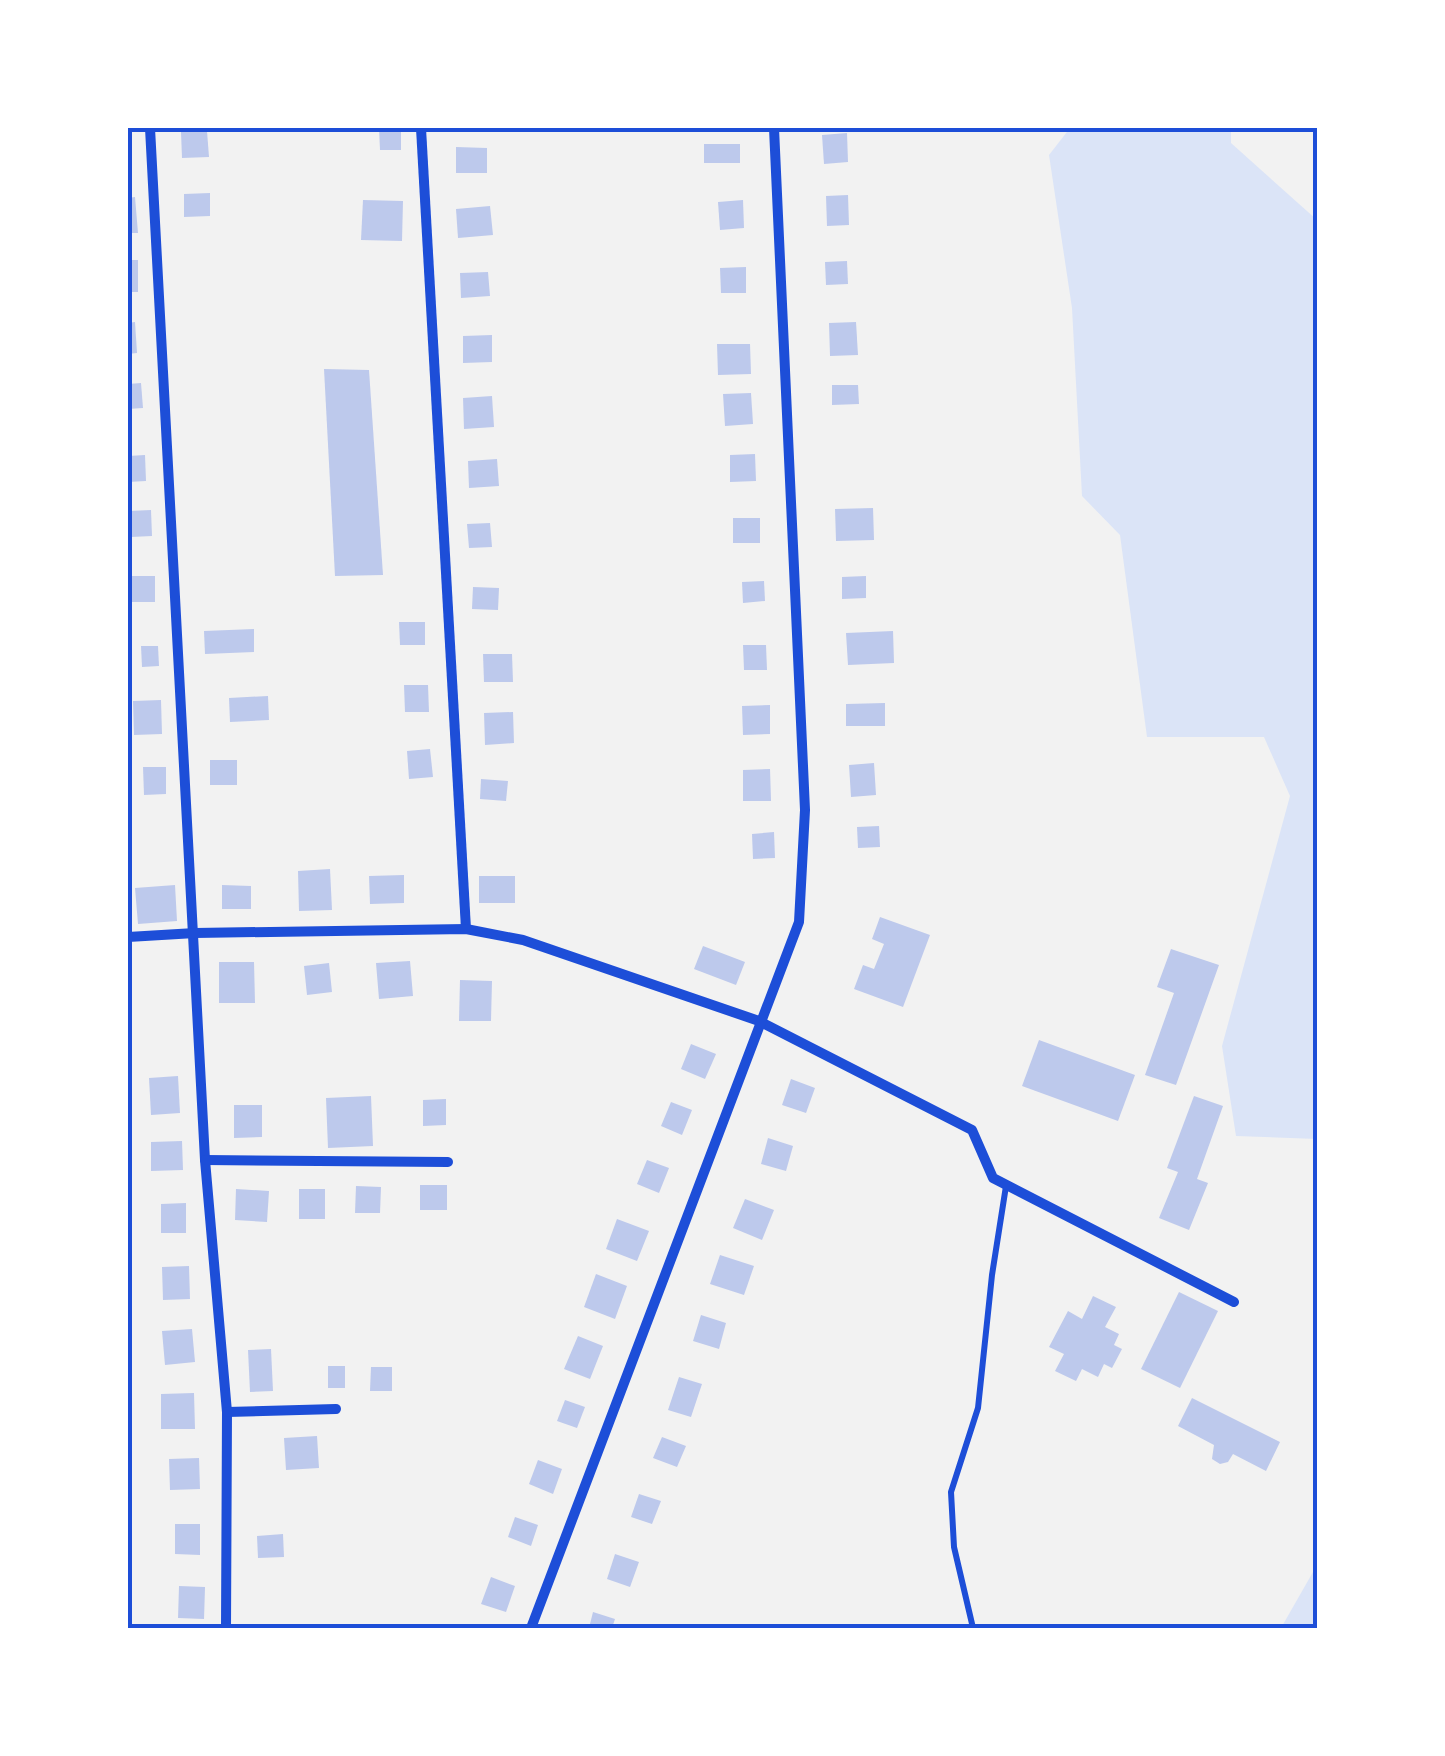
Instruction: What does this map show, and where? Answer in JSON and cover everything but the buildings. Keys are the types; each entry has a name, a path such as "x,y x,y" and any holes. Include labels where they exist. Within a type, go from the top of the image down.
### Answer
{"street":[{"path":"150,128 204,1160 227,1412 226,1628"},
{"path":"421,128 466,928"},
{"path":"530,1628 800,922 806,810 774,128"},
{"path":"128,937 195,932 466,928 523,940 760,1021 972,1130 993,1178 1234,1302"},
{"path":"204,1160 448,1162"},
{"path":"227,1412 336,1408"}],"lane":[{"path":"973,1628 954,1547 951,1492 978,1408 1006,1184"}],"shaded area":[{"path":"1070,128 1231,128 1231,143 1317,220 1317,1139 1236,1136 1222,1046 1290,796 1264,737 1147,737 1120,535 1082,496 1072,308 1049,155"},
{"path":"1317,1565 1317,1628 1281,1628"}]}
